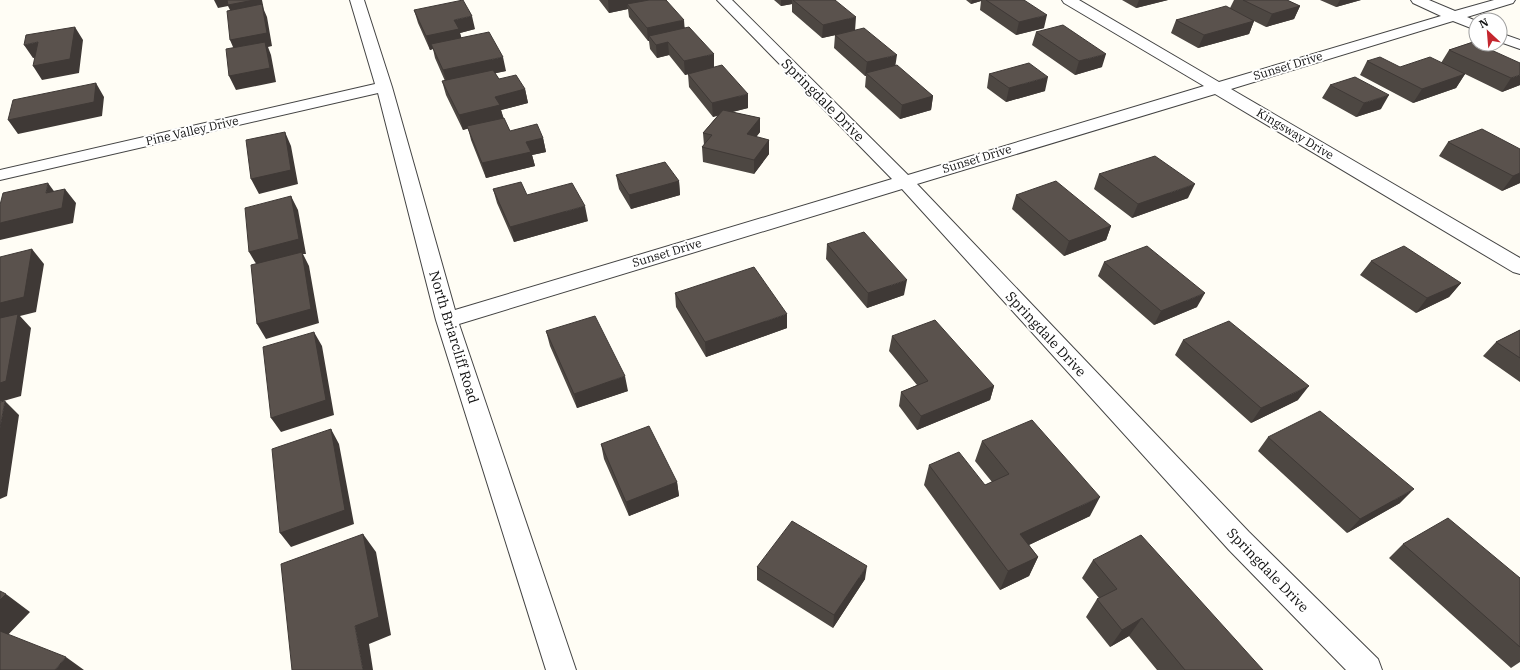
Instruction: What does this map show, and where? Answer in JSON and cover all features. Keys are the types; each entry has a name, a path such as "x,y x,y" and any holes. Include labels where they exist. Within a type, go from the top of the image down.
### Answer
{"street":[{"name":"North Briarcliff Road","path":"357,0 384,87 447,320 561,670"},
{"name":"Springdale Drive","path":"724,0 904,181 1239,541 1366,670"},
{"name":"Kingsway Drive","path":"1070,0 1520,267"},
{"path":"1418,0 1468,23"},
{"name":"Sunset Drive","path":"447,320 1508,0"},
{"path":"1508,40 1520,45"},
{"name":"Pine Valley Drive","path":"0,175 384,87"}],"building":[{"path":"227,0 254,0 228,5"},
{"path":"463,0 472,16 454,20 459,29 426,36 414,10"},
{"path":"649,0 666,0 684,20 647,28 627,4"},
{"path":"793,0 835,0 856,17 823,25"},
{"path":"986,0 1024,0 1047,15 1019,22"},
{"path":"1243,0 1287,0 1300,6 1272,14"},
{"path":"262,4 267,33 230,40 227,11"},
{"path":"1226,6 1254,21 1204,35 1176,20"},
{"path":"1063,25 1106,54 1079,61 1036,32"},
{"path":"75,27 70,59 33,66 38,42 24,45 26,35"},
{"path":"689,27 714,54 684,61 668,42 656,45 649,36"},
{"path":"864,28 897,55 867,62 835,35"},
{"path":"489,32 503,57 443,70 431,44"},
{"path":"265,42 270,68 229,76 226,49"},
{"path":"1468,44 1468,52 1496,52 1520,63 1520,75 1511,78 1449,50"},
{"path":"1380,57 1400,67 1430,57 1465,74 1422,89 1367,61"},
{"path":"1029,63 1048,77 1009,88 989,74"},
{"path":"722,65 748,94 712,103 688,74"},
{"path":"897,65 933,96 902,105 866,73"},
{"path":"493,70 499,79 516,75 525,89 495,97 500,105 459,115 442,81"},
{"path":"1355,77 1389,95 1364,103 1330,85"},
{"path":"96,83 94,102 8,120 13,100"},
{"path":"723,110 760,118 747,134 769,140 754,160 702,147 712,135 703,133"},
{"path":"504,118 510,131 537,124 543,138 526,142 531,152 482,163 467,126"},
{"path":"1482,129 1520,149 1520,173 1513,176 1448,142"},
{"path":"285,132 291,170 251,179 246,140"},
{"path":"1155,156 1195,184 1138,204 1099,174"},
{"path":"665,162 679,181 629,195 616,175"},
{"path":"1056,181 1111,226 1069,241 1016,195"},
{"path":"521,182 527,195 572,183 585,206 510,227 493,189"},
{"path":"48,183 46,193 65,189 62,208 0,223 0,205 3,193"},
{"path":"291,196 299,239 249,252 245,208"},
{"path":"864,232 907,280 868,293 827,244"},
{"path":"1147,246 1205,293 1161,311 1104,262"},
{"path":"1404,246 1461,283 1427,298 1371,261"},
{"path":"32,249 24,297 0,303 0,257"},
{"path":"302,252 311,309 257,324 251,265"},
{"path":"754,267 787,314 705,342 675,293"},
{"path":"18,314 6,381 0,383 0,318"},
{"path":"595,316 625,376 574,394 546,331"},
{"path":"935,320 994,386 921,416 901,392 928,381 892,336"},
{"path":"1229,321 1309,386 1261,408 1183,340"},
{"path":"1520,330 1520,358 1496,342"},
{"path":"314,332 326,400 271,418 263,347"},
{"path":"5,401 0,428 0,402"},
{"path":"1320,411 1414,489 1360,519 1268,437"},
{"path":"1032,420 1100,497 1020,534 1038,557 1008,571 929,465 959,452 985,485 1009,474 982,441"},
{"path":"649,426 677,482 626,502 601,444"},
{"path":"331,429 345,510 280,533 272,449"},
{"path":"1448,518 1520,578 1520,647 1403,544"},
{"path":"792,521 867,566 834,615 757,567"},
{"path":"363,534 379,617 355,626 363,670 292,670 281,564"},
{"path":"1141,535 1263,670 1185,670 1142,618 1122,630 1097,599 1117,589 1093,560"},
{"path":"0,591 6,594 0,600"},
{"path":"0,631 66,657 55,670 0,670"}]}
